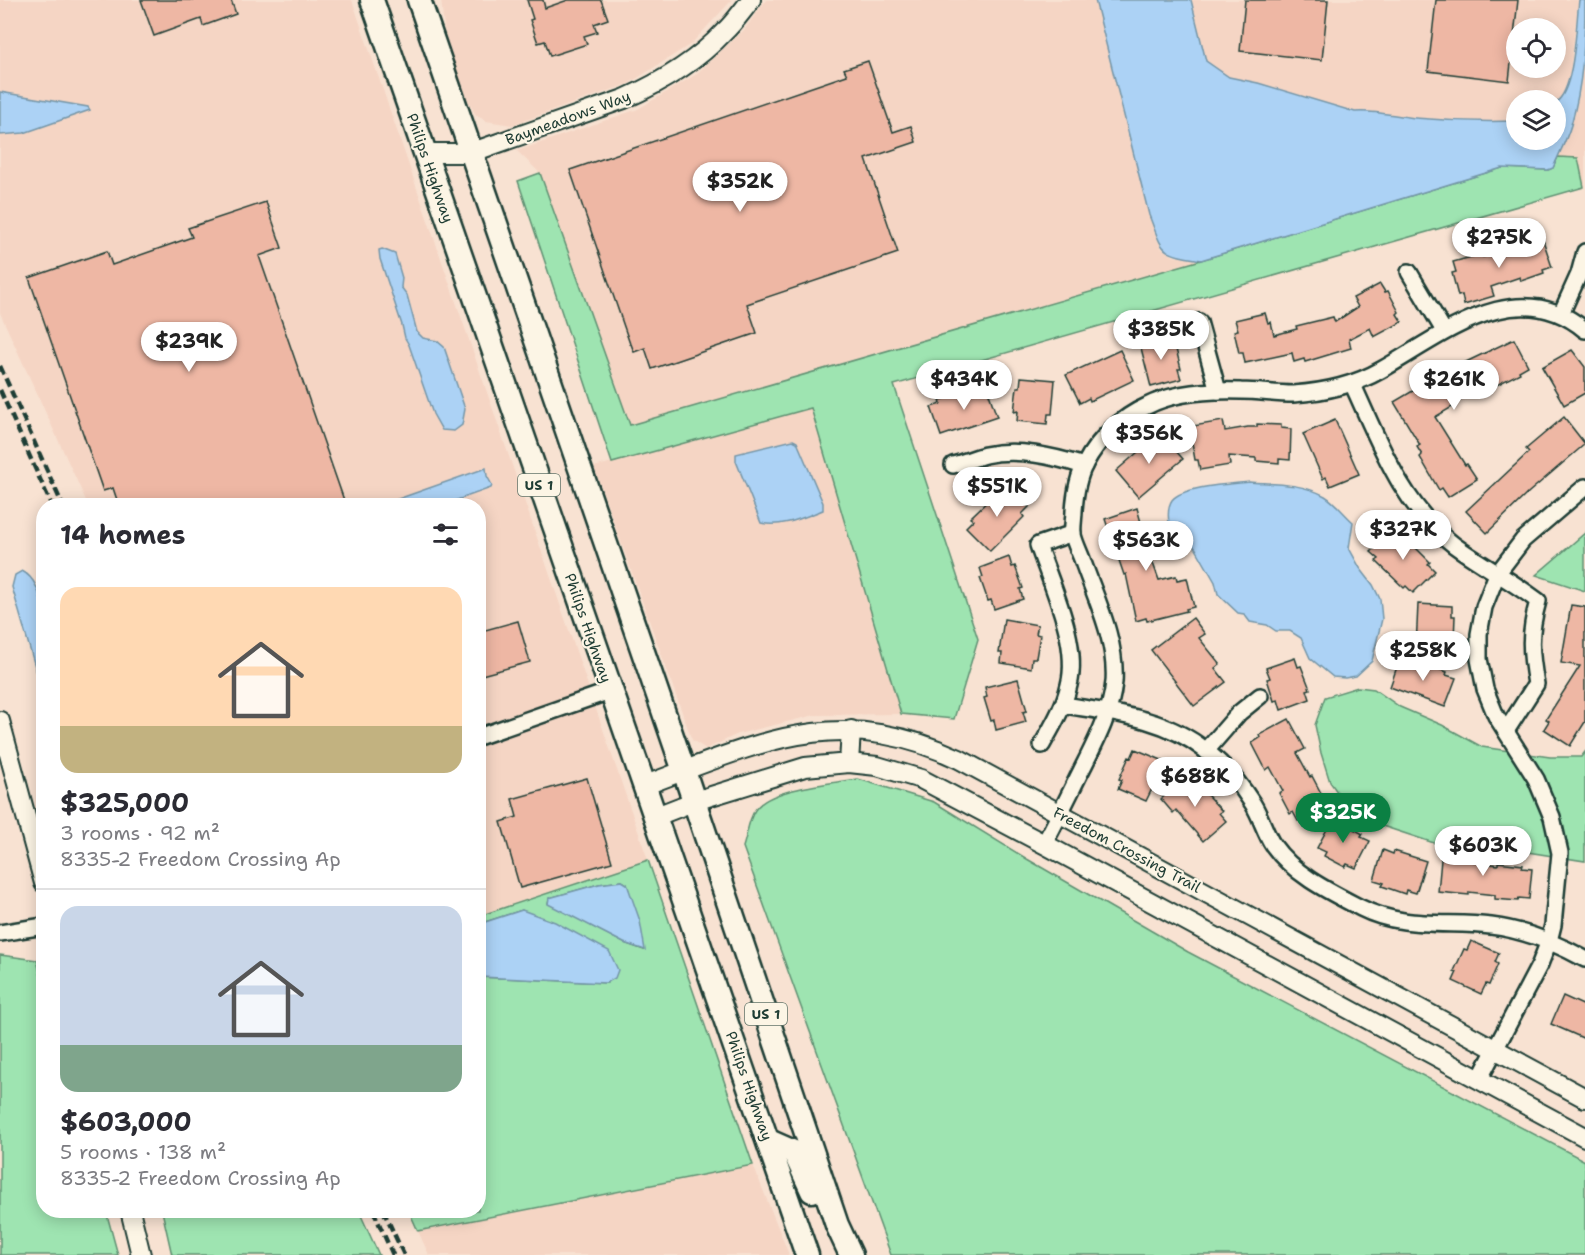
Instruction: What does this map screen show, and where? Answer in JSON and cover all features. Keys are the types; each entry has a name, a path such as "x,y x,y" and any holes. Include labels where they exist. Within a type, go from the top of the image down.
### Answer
{"main road":[{"name":"Philips Highway","path":"372,0 807,1255"},
{"name":"US 1","path":"419,0 684,771 837,1225 850,1255"},
{"path":"769,1141 794,1152 816,1201 837,1225"}],"street":[{"name":"Baymeadows Way","path":"424,153 470,153 643,91 692,61 724,33 751,0"},
{"path":"1561,314 1580,274 1585,252"},
{"path":"1409,272 1444,332"},
{"path":"1044,844 1103,728 1114,684 1110,641 1073,533 1075,503 1083,466 1107,435 1126,418 1148,405 1175,397 1218,391 1292,394 1327,390 1353,383 1379,371 1467,319 1492,310 1535,308 1561,314 1585,330"},
{"path":"1199,322 1218,391"},
{"path":"1353,383 1397,481 1424,517 1452,544 1521,587 1538,601 1531,624 1530,653 1536,684 1506,731"},
{"path":"953,465 986,455 1016,452 1055,457 1083,466"},
{"path":"1479,1080 1540,964 1549,941 1553,925 1560,853 1552,817 1536,778 1496,716 1485,689 1479,659 1479,634 1484,608 1497,574 1523,540 1585,487"},
{"path":"1042,745 1064,705 1070,682 1071,654 1064,622 1038,545 1073,533"},
{"path":"486,734 610,691"},
{"path":"1206,751 1239,713 1260,696"},
{"path":"1064,705 1134,716 1163,726 1191,740 1206,751 1233,778 1253,804 1273,844 1287,862 1307,877 1364,909 1394,920 1422,924 1493,926 1524,933 1549,941 1585,959"},
{"path":"0,721 36,854"},
{"path":"849,763 851,730"},
{"name":"Freedom Crossing Trail","path":"643,786 779,738 813,732 851,730 896,736 936,748 1585,1098"},
{"path":"654,817 694,801 805,767 849,763 877,766 921,779 1585,1137"},
{"path":"0,933 36,927"},
{"path":"132,1218 141,1255"}],"shaded area":[{"path":"0,0 352,0 648,860 486,914 486,498 85,498 0,313"},
{"path":"441,0 732,0 691,44 628,84 512,125 486,121 475,114 461,86 445,37"},
{"path":"766,0 1095,0 1149,215 1161,248 1173,256 1201,260 629,426 540,173 517,151 638,109 695,75 744,30"},
{"path":"1191,0 1579,0 1569,81 1564,90 1506,90 1506,121 1418,118 1366,111 1355,112 1258,83 1229,77 1206,61"},
{"path":"1585,45 1585,187 1578,158 1558,157 1561,150 1566,150 1566,139 1578,98"},
{"path":"811,408 901,714 815,715 738,734 706,749 692,740 594,467"},
{"path":"753,1165 789,1255 429,1255 418,1231"}],"green space":[{"path":"1558,157 1578,158 1584,187 894,385 978,639 954,719 901,714 811,408 612,463 518,181 540,173 630,425 1201,260 1502,168 1548,170 1553,168"},
{"path":"1585,533 1585,591 1536,575"},
{"path":"1358,687 1374,689 1400,707 1442,725 1482,747 1550,757 1581,757 1585,752 1585,861 1521,851 1440,845 1355,817 1330,782 1315,725 1325,697"},
{"path":"858,779 934,802 1188,952 1585,1161 1585,1255 891,1255 743,847 755,810 773,796 802,788"},
{"path":"648,860 753,1165 486,1218 486,977 606,983 522,910 486,922 486,914","holes":["622,881 627,884 644,950 624,943 548,903 549,898 599,884"]},
{"path":"0,955 36,960 36,1218 108,1218 118,1255 0,1255"},
{"path":"164,1218 362,1218 379,1255 172,1255"},
{"path":"412,1218 484,1218 418,1231"}],"water":[{"path":"1095,0 1191,0 1206,61 1229,77 1258,83 1355,112 1377,112 1440,120 1506,121 1506,150 1561,150 1553,168 1548,170 1502,168 1201,260 1178,256 1165,250 1149,215"},
{"path":"1579,0 1585,0 1582,63 1575,110 1566,138 1564,90 1574,56"},
{"path":"0,92 88,107 90,110 24,133 0,135"},
{"path":"379,250 395,254 402,278 401,287 407,295 417,332 423,338 437,341 444,347 465,409 462,425 454,431 442,430 433,414 405,338 380,259"},
{"path":"793,440 797,442 823,503 823,510 785,523 761,523 736,461 736,454"},
{"path":"486,468 492,485 491,488 463,498 401,498"},
{"path":"1249,482 1288,485 1316,492 1332,501 1353,522 1349,548 1380,599 1382,619 1372,661 1356,676 1333,677 1310,658 1301,638 1290,631 1276,631 1267,625 1250,622 1244,614 1238,613 1218,594 1215,582 1196,549 1183,535 1170,528 1169,506 1178,495 1208,486"},
{"path":"22,571 32,579 36,588 36,670 12,587 15,575"},
{"path":"622,881 627,884 640,921 645,950 624,943 548,904 549,898 599,884"},
{"path":"522,910 555,922 609,951 618,970 615,978 606,983 486,977 486,922"}],"building":[{"path":"141,0 231,0 236,14 203,26 201,19 154,36"},
{"path":"527,0 543,0 545,8 568,0 601,0 608,19 594,24 597,32 584,36 587,44 550,56 545,41 538,43 530,20 533,19"},
{"path":"1245,0 1328,0 1322,60 1240,51"},
{"path":"1436,0 1518,0 1516,18 1506,18 1506,78 1509,78 1509,81 1428,71"},
{"path":"868,61 893,132 911,126 916,142 866,159 898,253 747,304 757,333 652,369 645,348 634,352 630,344 570,170 847,75 844,69"},
{"path":"266,202 282,248 259,256 343,498 116,498 113,488 103,491 29,278 107,251 112,265 192,237 188,228"},
{"path":"1542,237 1552,267 1543,270 1544,273 1521,281 1520,277 1491,287 1494,296 1464,305 1462,295 1458,296 1452,273 1456,272 1453,262 1482,254 1483,257 1510,248 1509,245"},
{"path":"1380,284 1385,292 1388,291 1402,322 1374,337 1370,328 1349,339 1351,348 1305,362 1304,359 1294,362 1292,353 1245,363 1243,353 1239,353 1234,331 1238,330 1235,320 1265,313 1268,323 1271,322 1274,335 1297,329 1296,326 1333,317 1335,322 1358,307 1353,298"},
{"path":"1170,336 1172,346 1175,345 1181,379 1151,387 1140,344"},
{"path":"1514,339 1528,366 1519,371 1520,373 1485,391 1484,388 1475,392 1474,390 1435,417 1465,465 1467,464 1477,479 1448,497 1442,488 1439,490 1420,457 1422,455 1417,447 1420,445 1394,402 1445,372"},
{"path":"1120,350 1134,380 1090,401 1089,398 1080,403 1066,375"},
{"path":"1572,350 1585,367 1585,393 1564,405 1542,367"},
{"path":"1021,377 1055,380 1052,414 1048,414 1047,424 1017,421 1018,411 1014,412 1017,387 1020,387"},
{"path":"987,388 997,417 941,436 931,407 941,404 940,400"},
{"path":"1564,417 1585,444 1529,492 1487,533 1466,511 1529,452 1526,449"},
{"path":"1335,420 1359,474 1330,486 1326,477 1323,479 1303,434"},
{"path":"1223,421 1225,431 1257,427 1257,424 1281,425 1281,428 1291,429 1290,460 1279,459 1279,463 1229,456 1230,465 1200,470 1198,460 1195,460 1191,437 1195,436 1193,426"},
{"path":"1160,433 1183,459 1138,497 1116,471"},
{"path":"1008,486 1029,507 1022,514 1024,517 990,551 966,527 973,520 970,518 998,491 1000,493"},
{"path":"1137,508 1142,526 1140,527 1159,580 1176,576 1177,580 1187,578 1194,607 1186,609 1187,611 1147,621 1146,618 1136,621 1126,574 1124,575 1105,519"},
{"path":"1393,530 1416,548 1430,562 1428,564 1435,571 1413,593 1406,586 1404,588 1376,561 1379,559 1371,552"},
{"path":"1009,557 1023,588 1020,589 1023,599 994,609 991,600 988,601 980,578 983,577 980,568"},
{"path":"1418,604 1452,606 1452,616 1455,616 1454,640 1451,640 1450,650 1416,648"},
{"path":"1571,605 1585,607 1585,722 1570,746 1544,729 1549,721 1546,719 1580,666 1561,663"},
{"path":"1193,618 1205,634 1199,638 1220,664 1215,668 1226,682 1194,706 1151,650"},
{"path":"1004,619 1038,625 1036,634 1040,635 1036,658 1032,658 1031,668 1001,663 1002,653 999,653"},
{"path":"518,621 530,662 486,674 486,630"},
{"path":"1295,658 1298,667 1301,666 1310,689 1307,690 1310,699 1281,710 1278,700 1274,701 1266,668"},
{"path":"1400,658 1410,662 1410,659 1447,672 1446,675 1456,678 1445,707 1390,687"},
{"path":"1018,679 1027,711 1023,712 1026,722 996,730 984,698 987,697 985,687"},
{"path":"1289,719 1305,749 1297,753 1310,777 1312,776 1326,807 1298,821 1293,812 1290,814 1279,793 1283,791 1270,767 1266,770 1252,743 1260,738 1259,735"},
{"path":"1135,749 1164,761 1160,770 1163,772 1154,791 1152,789 1146,801 1118,789 1122,780 1119,779"},
{"path":"1187,776 1194,784 1196,782 1222,811 1219,813 1226,821 1203,841 1176,810 1173,813 1161,799"},
{"path":"587,778 612,862 520,888 501,822 517,817 512,799"},
{"path":"1333,818 1363,834 1361,837 1370,841 1356,868 1347,864 1345,867 1324,856 1326,852 1317,848"},
{"path":"1442,849 1472,851 1472,861 1475,862 1523,865 1522,868 1532,869 1529,899 1519,898 1518,901 1495,899 1495,895 1469,892 1469,895 1438,892"},
{"path":"1383,850 1426,861 1416,893 1406,890 1405,894 1382,886 1384,883 1374,880"},
{"path":"1471,941 1499,953 1495,962 1498,964 1489,985 1486,984 1481,994 1453,981 1457,972 1454,971 1464,949 1467,950"},
{"path":"1563,996 1585,1006 1585,1039 1551,1024"}],"railway":[{"path":"0,366 59,498"},
{"path":"0,390 48,498"},
{"path":"377,1218 393,1255"},
{"path":"387,1218 404,1255"}]}
